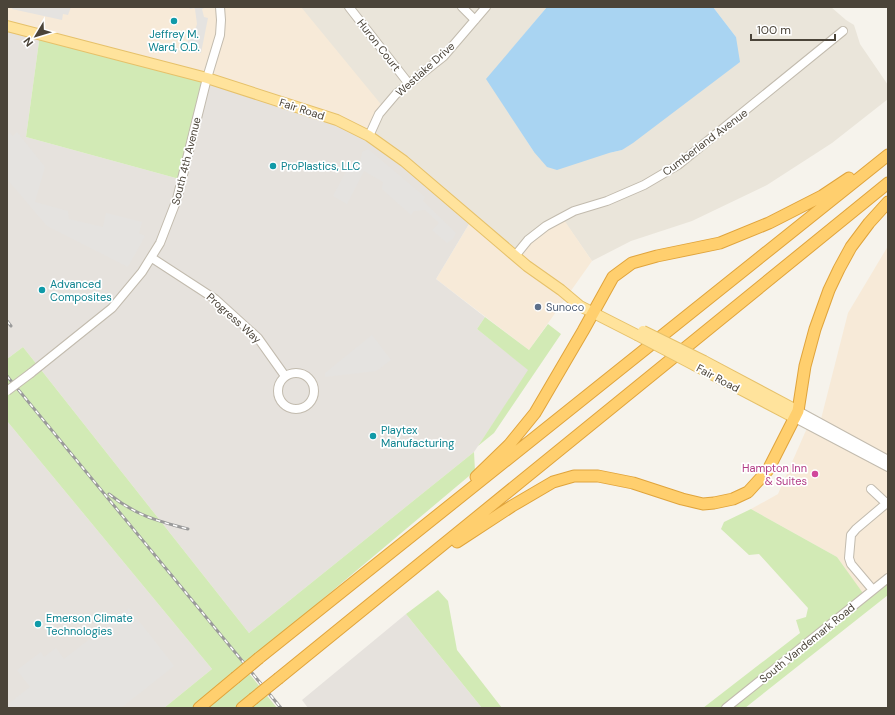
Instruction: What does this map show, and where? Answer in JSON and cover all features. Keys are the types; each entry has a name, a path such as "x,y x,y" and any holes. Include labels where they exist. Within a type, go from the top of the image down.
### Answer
{"highway":[{"path":"386,557 472,482 509,444 535,413 613,277 632,263 657,256 720,243 769,223 822,196 888,152"},
{"path":"199,708 259,658 888,156"},
{"path":"242,708 888,184"},
{"path":"384,593 442,552 512,506 553,482 574,476 598,476 633,483 682,499 704,504 733,499 748,492 768,470 796,415 805,366 815,329 829,290 852,247 869,223 888,202"}],"main road":[{"name":"Fair Road","path":"7,26 207,78 337,120 369,136 404,160 515,256 551,283 595,310 796,415"}],"street":[{"name":"South 4th Avenue","path":"7,391 112,308 152,258 160,243 177,199 207,78 220,35 220,7"},
{"name":"Huron Court","path":"349,7 409,84"},
{"path":"462,7 476,20"},
{"name":"Westlake Drive","path":"369,136 379,114 396,94 444,56 486,7"},
{"name":"Cumberland Avenue","path":"515,256 528,240 546,226 574,212 607,201 644,185 678,164 843,31"},
{"name":"Progress Way","path":"152,258 215,299 258,338 285,376"},
{"path":"291,373 298,373 309,379 314,390 313,396 307,406 294,409 287,407 282,403 278,392 281,381 285,376 291,373"},
{"name":"Fair Road","path":"796,415 888,460"},
{"name":"Fair Road","path":"796,415 888,467"},
{"path":"871,489 887,502 851,535 849,558 851,564 873,590"},
{"name":"South Vandemark Road","path":"726,708 888,578"}],"shaded area":[{"path":"7,7 301,7 384,108 369,136 7,26"},
{"path":"13,7 71,7 68,15 63,14 62,20 12,9"},
{"path":"189,7 207,7 202,9 204,17 208,18 201,53 190,52 186,49 191,29 195,30 197,24 195,9 190,9"},
{"path":"301,7 547,7 487,79 534,152 609,153 622,150 736,37 713,7 831,7 854,25 860,44 888,85 888,99 832,143 767,185 692,221 631,241 592,261 562,218 515,256 369,136"},
{"path":"7,26 40,34 26,137 183,180 207,78 369,136 472,219 436,279 485,317 477,329 529,370 474,452 249,633 23,347 7,359"},
{"path":"17,132 45,167 35,202 68,211 69,219 103,227 106,213 142,222 139,233 145,236 128,267 47,226 7,179 7,135 10,133 13,136"},
{"path":"368,149 425,197 423,201 456,233 453,239 447,243 432,230 439,223 425,210 414,211 411,215 382,189 383,182 364,171 347,204 333,196 350,164 359,168 362,152"},
{"path":"562,217 592,261 529,350 436,279 472,219 515,256"},
{"path":"888,246 888,578 865,597 837,557 751,509 778,494 811,419 820,423 848,313"},
{"path":"372,335 391,360 376,371 325,377 325,373"},
{"path":"7,421 212,669 164,708 7,708"},
{"path":"129,608 174,666 121,708 7,708 7,705 30,687 17,670 41,652 44,657 56,648 64,659"},
{"path":"406,614 482,708 308,708 302,700"}],"green space":[{"path":"40,34 207,78 183,180 26,137"},
{"path":"485,317 529,350 548,324 561,334 494,433 478,446 528,370 477,329"},
{"path":"23,347 249,633 474,452 475,471 243,666 277,708 164,708 212,669 7,421 7,359"},
{"path":"751,509 837,557 865,596 888,578 888,595 745,708 703,708 800,633 796,620 806,617 808,608 759,554 749,555 721,529 724,522"},
{"path":"438,590 448,601 457,650 502,708 482,708 406,614"}],"water":[{"path":"547,7 713,7 736,37 740,62 622,150 557,170 547,167 534,152 486,79"}],"railway":[{"path":"7,321 11,326"},
{"path":"7,376 281,708"},
{"path":"109,494 137,512 166,523 188,529"}],"place":[{"name":"Jeffrey M. Ward, O.D.","path":"174,21"},
{"name":"ProPlastics, LLC","path":"273,166"},
{"name":"Advanced Composites","path":"42,290"},
{"name":"Sunoco","path":"538,307"},
{"name":"Playtex Manufacturing","path":"373,436"},
{"name":"Hampton Inn & Suites","path":"815,474"},
{"name":"Emerson Climate Technologies","path":"38,624"}]}
